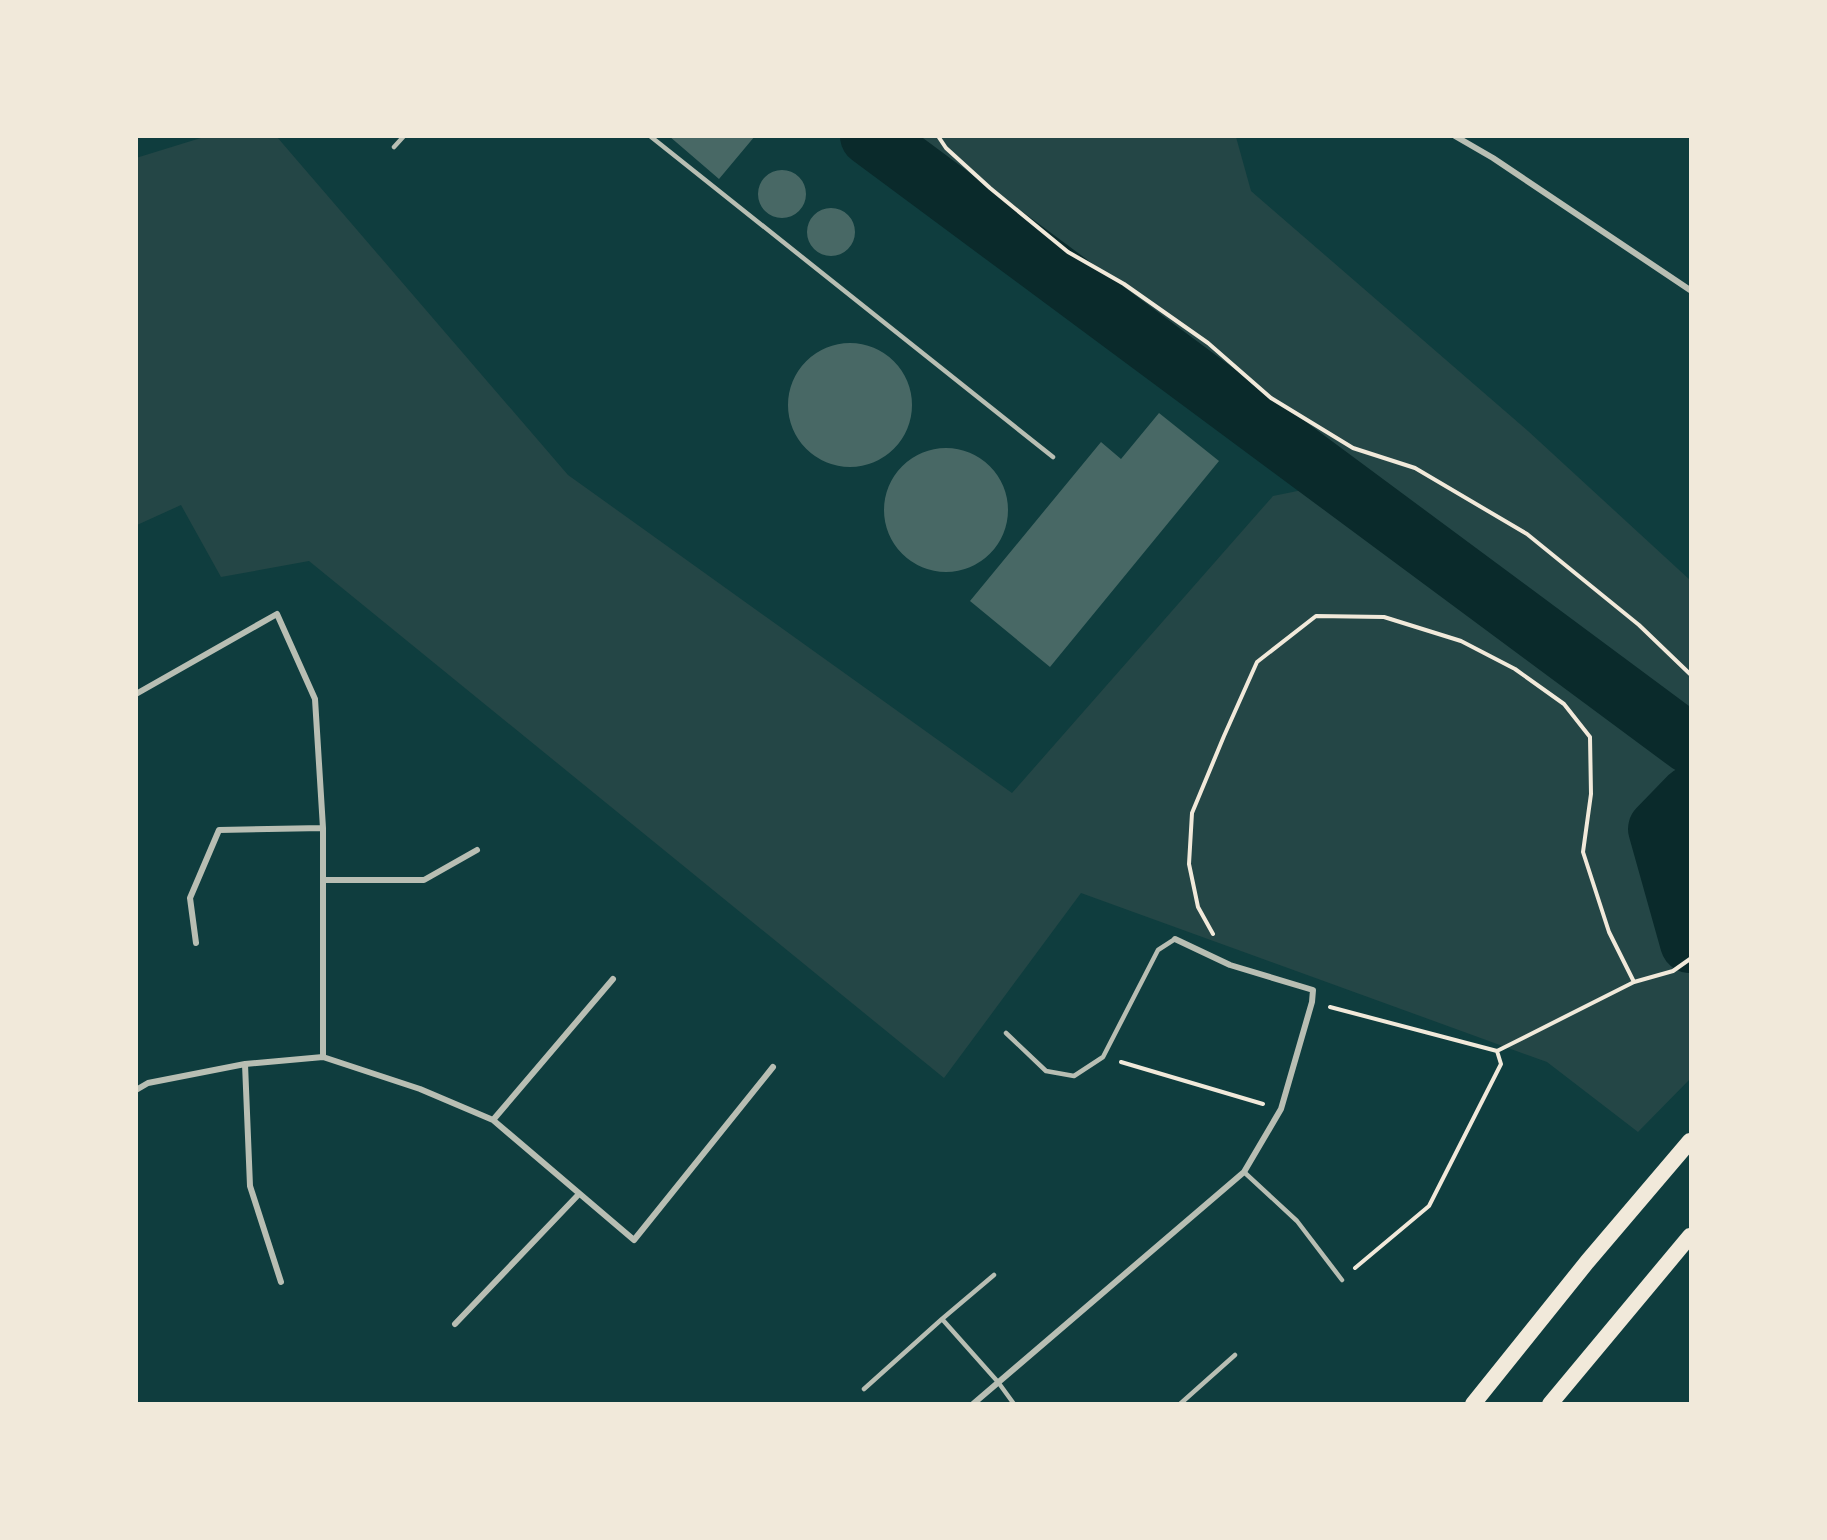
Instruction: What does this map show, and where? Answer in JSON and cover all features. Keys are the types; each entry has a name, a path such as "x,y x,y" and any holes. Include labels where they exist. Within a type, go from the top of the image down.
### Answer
{"highway":[{"path":"1473,1404 1587,1262 1690,1142"},
{"path":"1550,1404 1690,1236"}],"street":[{"path":"1455,136 1493,158 1690,290"},
{"path":"136,694 277,614 315,699 323,828 323,1057"},
{"path":"196,943 190,898 219,830 323,828"},
{"path":"324,880 424,880 477,850"},
{"path":"973,1404 1244,1172 1281,1109 1312,1002 1312,990 1230,965 1175,939"},
{"path":"493,1120 613,979"},
{"path":"136,1090 148,1083 245,1064 323,1057 420,1089 493,1120 634,1240 773,1067"},
{"path":"245,1064 250,1186 281,1282"},
{"path":"455,1324 579,1194"}],"lane":[{"path":"394,147 404,136"},
{"path":"650,136 1053,457"},
{"path":"1006,1033 1046,1071 1074,1076 1103,1057 1158,950 1175,939"},
{"path":"1244,1172 1297,1221 1342,1280"},
{"path":"864,1389 994,1275"},
{"path":"942,1319 998,1382 1014,1404"},
{"path":"1180,1404 1235,1355"}],"path":[{"path":"938,136 946,148 990,188 1068,252 1124,284 1208,343 1271,398 1353,448 1415,468 1527,534 1639,625 1690,674"},
{"path":"1230,965 1198,907 1189,864 1192,813 1224,736 1257,662 1316,616 1384,617 1461,641 1515,669 1564,704 1590,737 1591,794 1583,852 1610,932 1634,982"},
{"path":"1312,1002 1497,1051 1634,982 1673,971 1690,959"},
{"path":"1342,1280 1429,1206 1501,1064 1497,1051"},
{"path":"1103,1057 1281,1109"}],"shaded area":[{"path":"204,137 277,137 568,475 1012,793 1273,496 1371,476 1286,426 1033,242 914,137 1236,137 1251,191 1528,431 1690,580 1690,1079 1638,1132 1547,1062 1081,893 944,1078 309,561 221,577 181,505 137,525 136,158"}],"building":[{"path":"669,136 755,136 719,179"},
{"path":"782,170 799,177 806,194 799,211 782,218 765,211 758,194 765,177"},
{"path":"831,208 848,215 855,232 848,249 831,256 814,249 807,232 814,215"},
{"path":"850,343 874,347 894,361 908,381 912,405 908,429 894,449 874,463 850,467 826,463 806,449 792,429 788,405 792,381 806,361 826,347"},
{"path":"1159,413 1219,461 1050,667 970,601 1101,442 1121,459"},
{"path":"946,448 970,452 990,466 1004,486 1008,510 1004,534 990,554 970,568 946,572 922,568 902,554 888,534 884,510 888,486 902,466 922,452"}],"waterway":[{"path":"870,136 1690,744"},
{"path":"1690,796 1658,829 1690,943"}]}
